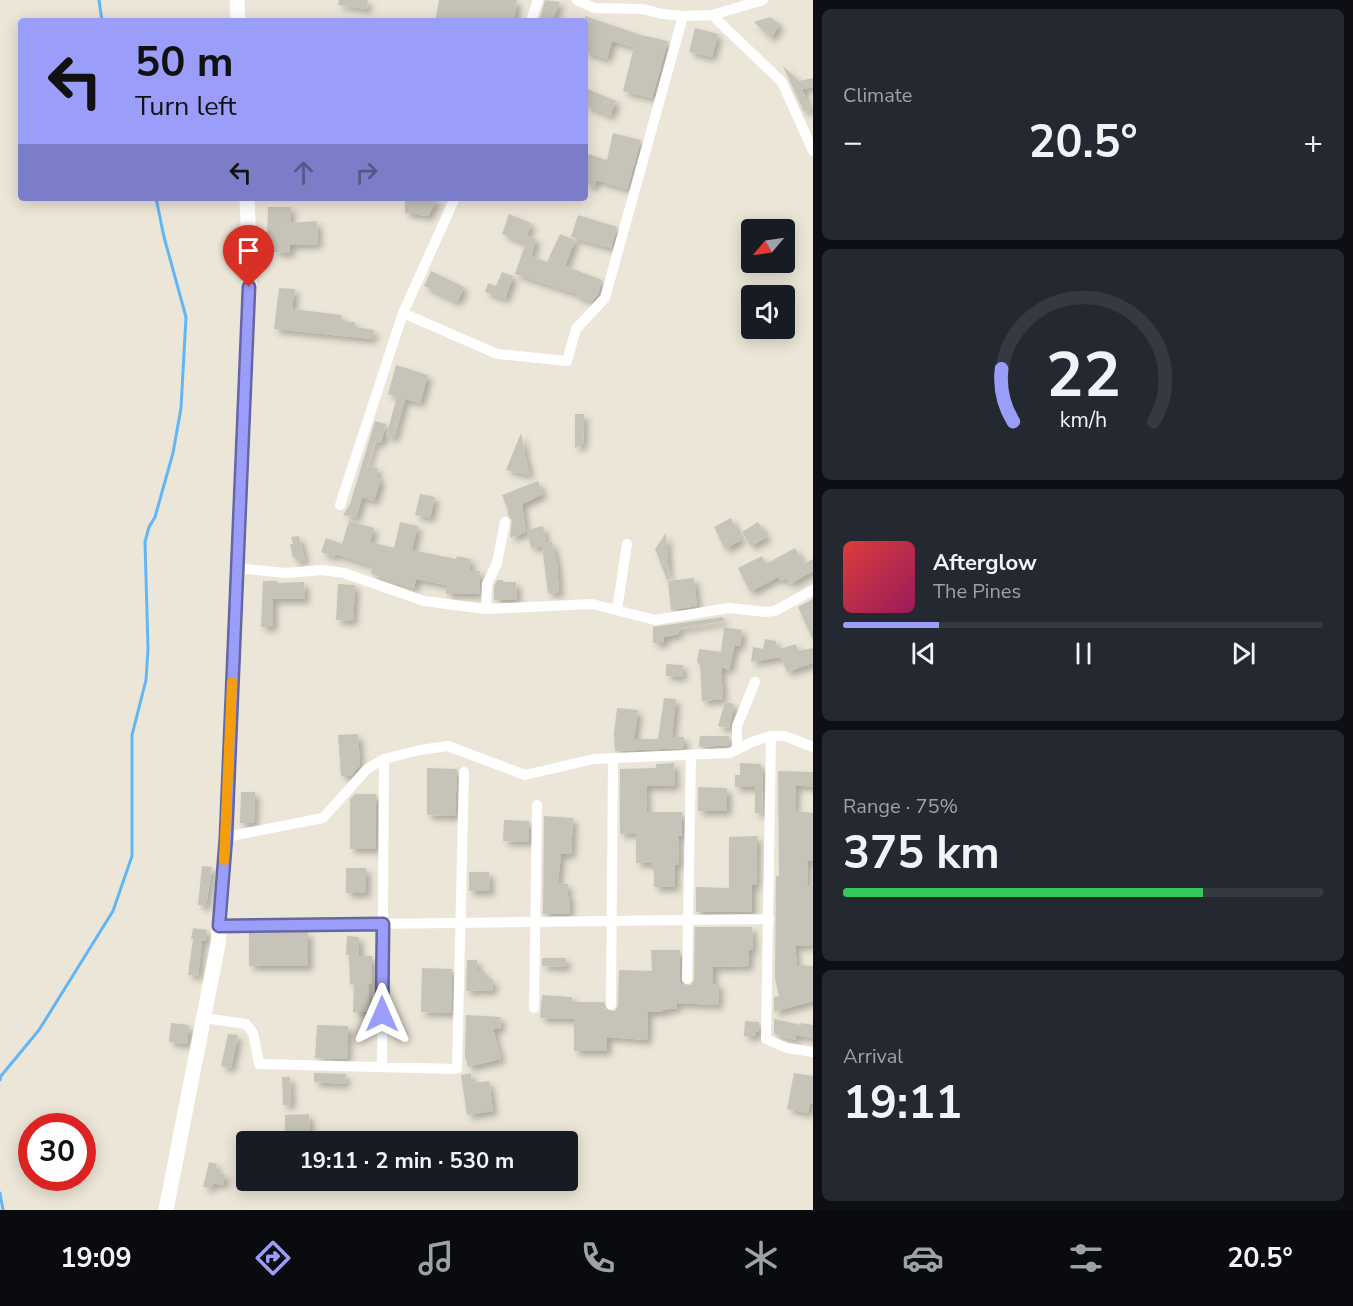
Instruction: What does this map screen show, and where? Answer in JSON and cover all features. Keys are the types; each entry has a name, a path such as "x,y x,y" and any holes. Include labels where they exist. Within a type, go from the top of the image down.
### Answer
{"main road":[{"path":"237,0 238,18"},
{"path":"166,1210 204,1018 219,926 226,837 250,264 247,201"}],"street":[{"path":"532,18 538,0"},
{"path":"577,0 594,8 643,9 682,16 712,15 763,0"},
{"path":"712,15 782,82 813,151"},
{"path":"403,313 497,354 567,361 576,330 606,298 682,16"},
{"path":"340,505 403,313 454,201"},
{"path":"486,609 487,584 497,563 505,522"},
{"path":"617,610 627,544"},
{"path":"237,568 286,573 322,570 344,573 424,600 486,609 592,604 655,620 729,608 775,611 813,590"},
{"path":"737,750 737,726 755,682"},
{"path":"226,837 322,818 367,769 384,759 420,750 448,746 525,775 594,759 730,753 771,736 785,736 813,747"},
{"path":"771,736 766,1039 788,1048 813,1052"},
{"path":"687,979 691,756"},
{"path":"382,1068 384,759"},
{"path":"611,1005 613,759"},
{"path":"204,1018 246,1024 253,1033 259,1064 458,1069 464,772"},
{"path":"534,1008 537,805"},
{"path":"219,926 769,919"}],"building":[{"path":"339,0 368,0 367,9 338,5"},
{"path":"439,0 517,0 514,18 436,18"},
{"path":"545,0 560,2 553,18 540,18"},
{"path":"585,16 641,35 668,41 652,98 623,91 634,47 612,41 607,59 588,53 588,18"},
{"path":"770,17 780,24 771,38 754,22"},
{"path":"695,28 718,34 712,57 689,52"},
{"path":"783,66 799,81 813,78 813,87 802,89 810,110 804,112"},
{"path":"588,89 616,101 610,116 588,106"},
{"path":"613,133 641,140 627,189 596,180 594,187 588,184 588,154 607,160"},
{"path":"405,201 436,201 428,216 405,213"},
{"path":"268,207 291,207 290,223 317,221 318,244 290,245 290,253 273,252 274,242 267,242"},
{"path":"509,214 531,223 525,243 502,234"},
{"path":"578,215 617,227 611,248 571,237"},
{"path":"560,234 575,240 565,266 602,280 598,294 592,301 515,274 528,236 536,239 531,256 547,262"},
{"path":"431,271 464,287 457,302 424,286"},
{"path":"502,272 513,276 505,299 485,292 488,283 496,286"},
{"path":"279,288 295,289 292,309 342,315 341,321 355,322 355,327 374,330 372,339 274,329"},
{"path":"396,365 428,375 420,403 405,399 394,438 386,436 397,397 388,394"},
{"path":"575,414 584,414 583,444 575,448"},
{"path":"375,421 386,424 381,443 375,441 367,466 378,468 376,477 381,479 374,501 362,497 356,518 343,515 350,504"},
{"path":"521,433 525,454 530,475 506,470"},
{"path":"538,481 543,494 522,504 526,532 510,538 512,520 508,515 502,495"},
{"path":"420,494 435,497 430,518 415,515"},
{"path":"731,518 741,540 725,549 714,527"},
{"path":"349,521 374,528 370,542 394,548 400,522 418,526 412,550 456,559 457,556 471,559 469,571 480,571 479,594 446,594 446,585 416,579 414,589 371,574 373,566 321,552 326,538 342,544"},
{"path":"758,522 767,537 751,546 742,532"},
{"path":"543,526 546,543 552,542 557,563 559,593 548,593 542,546 531,548 527,530"},
{"path":"666,533 669,580 667,580 655,549"},
{"path":"299,536 305,560 297,562 296,557 293,558 290,544 293,544 291,537"},
{"path":"795,548 804,564 813,559 813,571 790,584 786,578 781,581 778,577 750,592 738,568 762,556 766,564"},
{"path":"694,578 697,606 671,610 668,581"},
{"path":"497,580 516,582 517,600 494,600 494,586"},
{"path":"263,581 304,582 305,599 273,599 273,627 261,627"},
{"path":"338,584 355,585 353,621 336,620"},
{"path":"813,599 813,640 798,607"},
{"path":"723,617 724,621 678,629 679,634 664,637 664,643 653,643 653,627"},
{"path":"724,627 742,630 740,646 735,645 729,670 721,667 723,699 702,701 700,664 697,663 699,649 721,652"},
{"path":"765,639 776,641 777,650 796,644 798,651 813,648 813,663 787,672 781,657 751,662 753,647 763,649"},
{"path":"666,664 683,665 682,677 666,676"},
{"path":"664,698 676,699 672,737 684,737 684,748 615,751 614,733 617,708 638,710 634,739 658,739"},
{"path":"725,702 734,704 729,728 718,726"},
{"path":"358,734 360,765 351,776 341,776 338,735"},
{"path":"700,736 729,736 729,745 699,747"},
{"path":"674,763 675,786 647,786 646,791 647,812 682,812 682,836 678,836 679,865 675,865 675,887 654,887 654,866 651,866 651,863 636,863 636,833 620,834 620,769 656,768 656,764"},
{"path":"740,763 761,764 761,771 763,771 762,813 755,813 755,787 735,787 735,775 740,775"},
{"path":"427,768 457,769 455,816 427,815"},
{"path":"778,771 813,772 813,787 796,785 795,811 813,813 813,861 808,861 807,886 813,886 813,945 795,946 797,965 813,966 813,1001 774,1012 774,997 779,996 775,978 776,876 779,876"},
{"path":"698,787 727,788 727,811 698,811"},
{"path":"241,792 255,792 254,823 240,823"},
{"path":"355,794 376,794 376,849 350,849 350,799"},
{"path":"544,816 573,818 571,854 561,854 558,883 568,884 569,914 543,914"},
{"path":"504,820 529,821 529,842 503,841"},
{"path":"757,836 756,885 752,885 752,912 696,912 696,887 729,888 729,837"},
{"path":"202,866 212,867 206,906 198,905"},
{"path":"346,868 366,868 366,893 346,893"},
{"path":"469,872 489,872 490,891 469,891"},
{"path":"695,927 752,927 753,949 749,950 749,966 713,967 713,984 719,984 718,1005 676,1003 677,1008 663,1010 663,1012 648,1012 647,1040 607,1037 607,1051 574,1051 574,1019 540,1018 542,995 572,997 572,1002 604,1002 607,1011 615,1011 618,1005 619,970 652,971 651,950 680,950 680,982 684,986 691,985 694,979"},
{"path":"193,928 207,930 205,941 202,940 198,976 188,975"},
{"path":"308,932 308,966 249,966 249,933"},
{"path":"347,936 359,937 359,956 372,956 372,984 369,984 368,1012 353,1012 354,984 350,984 349,955 346,955"},
{"path":"542,958 566,958 566,967 542,966"},
{"path":"467,960 477,960 477,971 485,971 485,979 493,979 493,990 466,991"},
{"path":"422,968 452,969 451,1013 421,1012"},
{"path":"466,1015 501,1017 500,1029 493,1029 501,1059 468,1067 465,1056"},
{"path":"774,1019 801,1025 801,1023 813,1025 813,1038 801,1036 801,1034 796,1035 795,1040 774,1034"},
{"path":"745,1021 759,1022 759,1032 756,1032 756,1036 744,1036"},
{"path":"171,1023 189,1025 187,1044 169,1042"},
{"path":"317,1025 348,1026 347,1059 315,1058"},
{"path":"228,1034 238,1035 231,1068 221,1066"},
{"path":"314,1073 346,1074 345,1084 314,1082"},
{"path":"471,1073 472,1083 489,1081 493,1111 467,1115 461,1075"},
{"path":"794,1073 813,1076 813,1104 810,1103 808,1113 787,1109"},
{"path":"282,1077 290,1077 291,1105 283,1105"},
{"path":"309,1114 310,1131 285,1131 285,1115"},
{"path":"209,1162 217,1164 215,1172 225,1174 223,1185 213,1183 211,1188 203,1187"}],"waterway":[{"path":"99,0 102,18"},
{"path":"0,1080 39,1030 113,911 132,856 132,735 146,680 148,649 145,542 149,527 155,517 173,453 181,408 186,317 157,201"},
{"path":"0,1193 3,1210"}],"slow traffic":[{"path":"224,860 232,682"}],"route":[{"path":"249,287 226,837 219,926 383,924 382,1014"}]}
